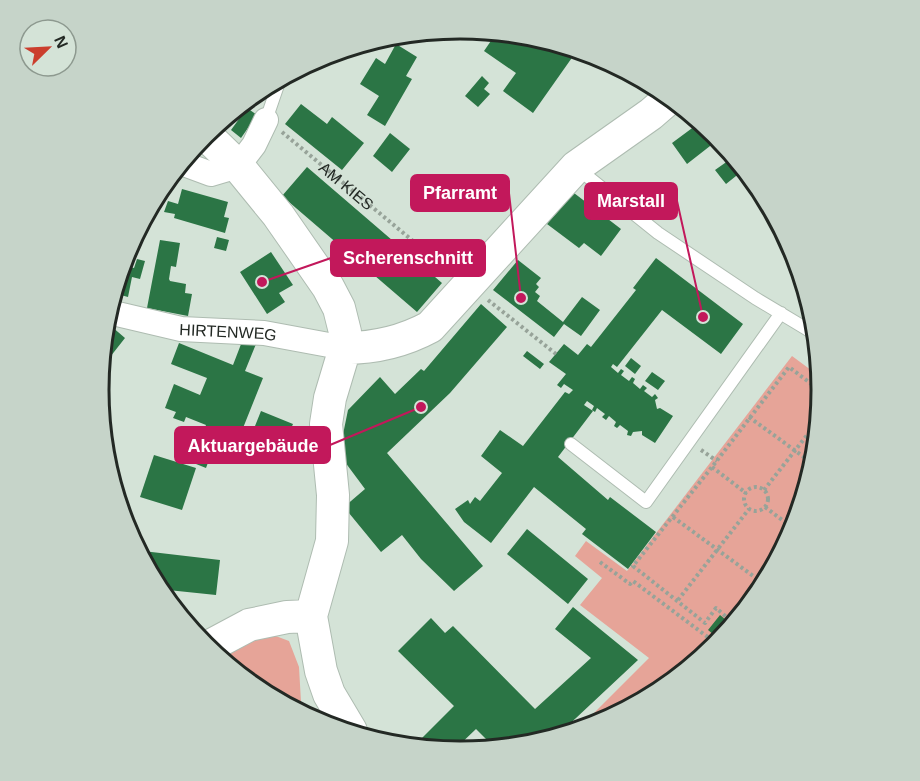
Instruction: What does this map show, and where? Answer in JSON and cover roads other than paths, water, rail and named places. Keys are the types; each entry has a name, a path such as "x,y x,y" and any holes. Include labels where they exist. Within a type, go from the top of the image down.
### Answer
{"street":[{"path":"345,348 387,344 417,334 478,294 576,167 663,104"},
{"path":"190,166 212,174 238,166 254,145 266,120"},
{"path":"212,141 238,166 278,215 328,287 339,308 345,332 345,348 330,398 326,424 333,495 333,541 311,616 321,670 329,694 346,723"},
{"name":"HIRTENWEG","path":"117,315 181,329 264,333 345,348"},
{"path":"215,643 249,625 287,617 311,616"}],"lane":[{"path":"266,120 276,91"},
{"path":"576,167 658,233 806,329"},
{"path":"571,444 646,502 781,313"}],"place":[{"name":"Scherenschnitt","path":"262,282"},
{"name":"Pfarramt","path":"521,298"},
{"name":"Marstall","path":"703,317"},
{"name":"Aktuargebäude","path":"421,407"}]}
